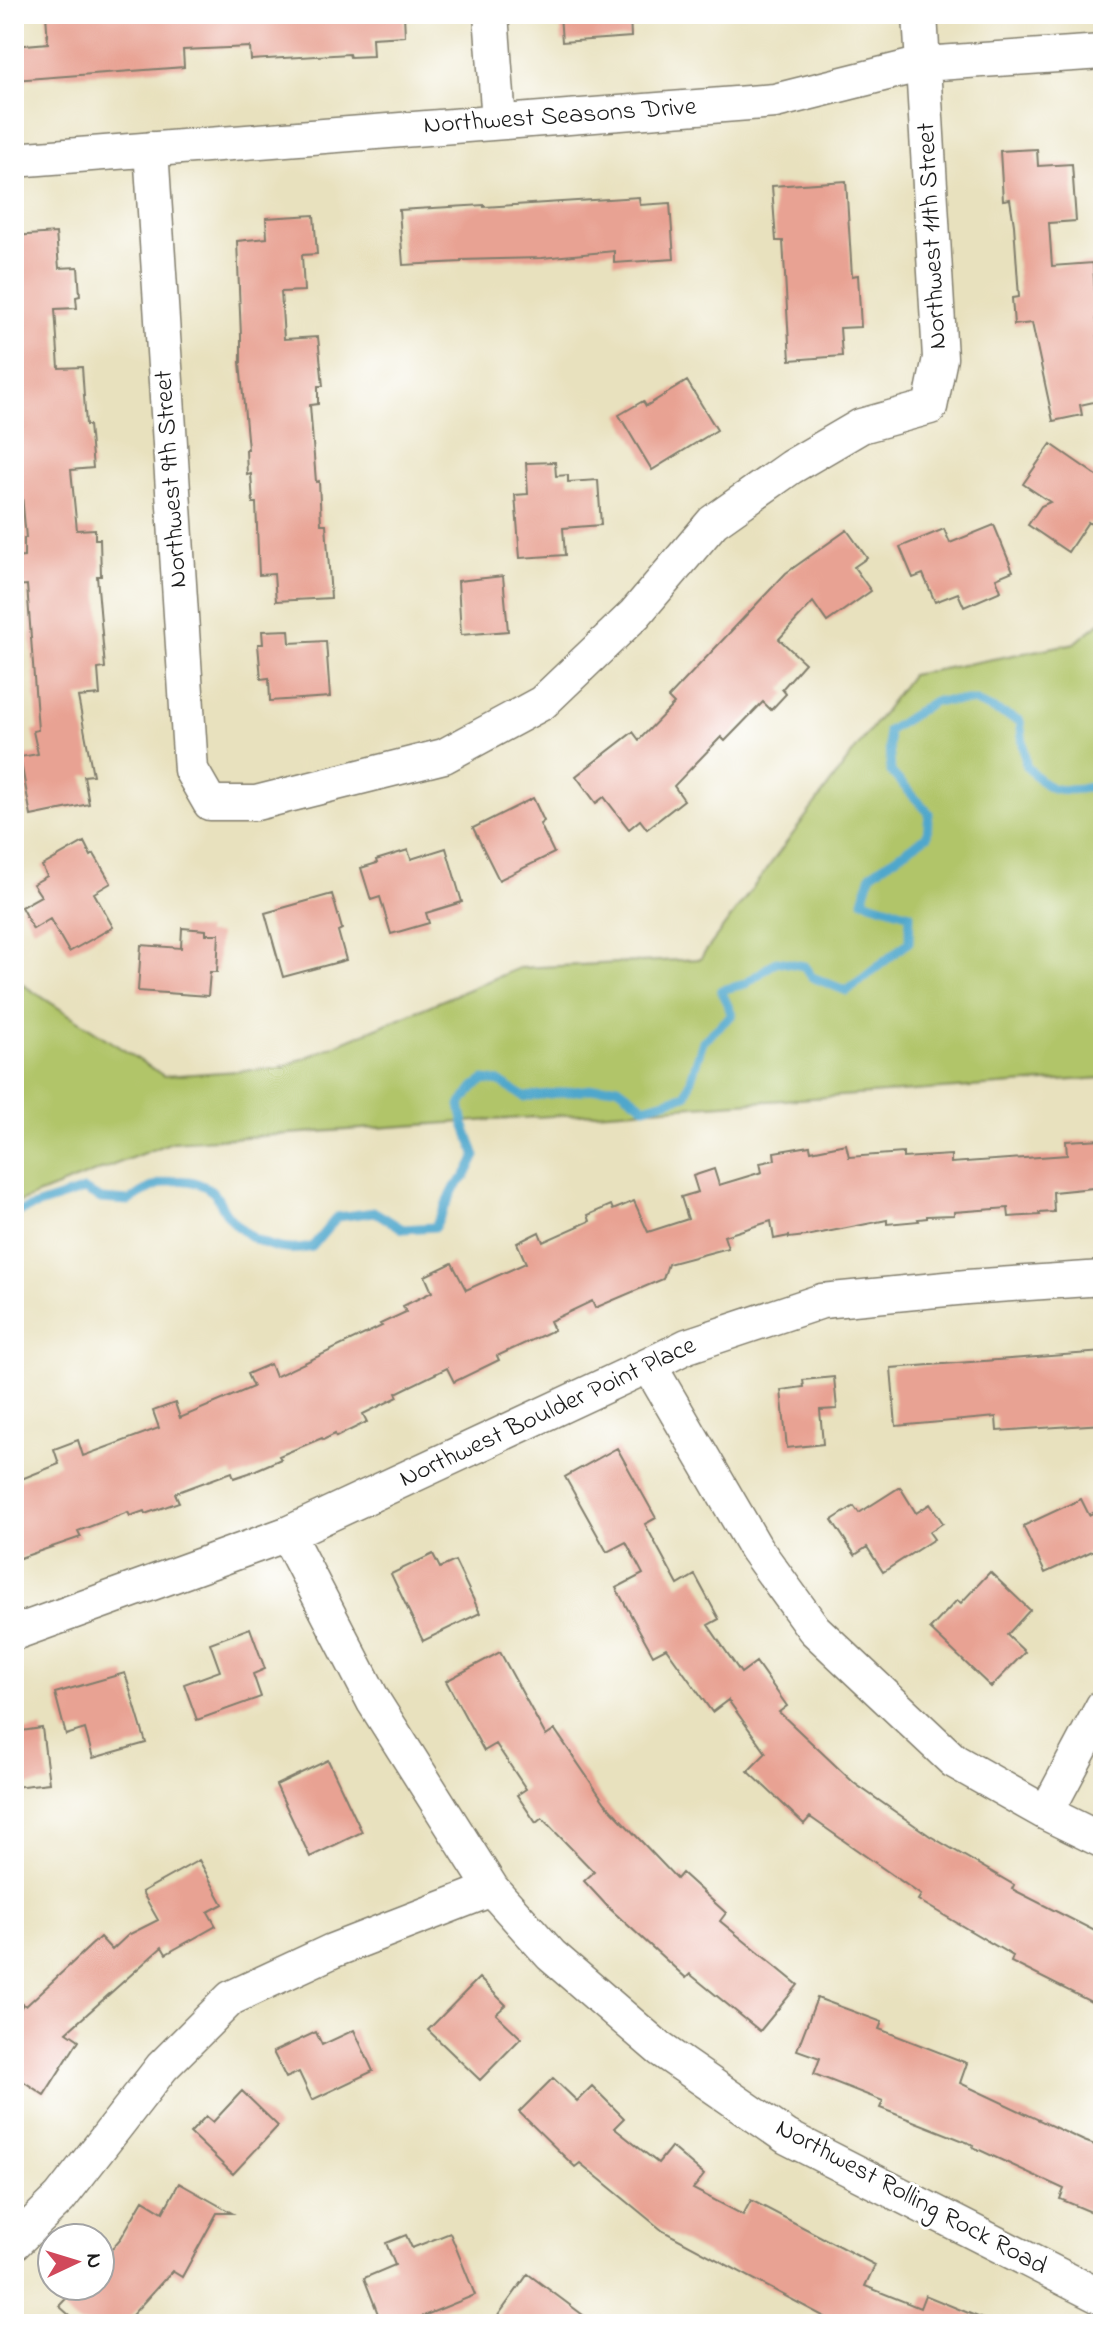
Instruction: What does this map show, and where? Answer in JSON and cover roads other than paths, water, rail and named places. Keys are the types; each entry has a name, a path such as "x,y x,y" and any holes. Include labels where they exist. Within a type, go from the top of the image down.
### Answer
{"street":[{"path":"491,14 499,122"},
{"name":"Northwest 11th Street","path":"210,803 256,803 444,756 542,703 635,614 713,522 791,467 861,426 930,407 940,358 920,14"},
{"name":"Northwest Seasons Drive","path":"14,160 775,101 923,64 1103,52"},
{"name":"Northwest 9th Street","path":"151,149 191,770 210,803"},
{"name":"Northwest Boulder Point Place","path":"14,1633 287,1534 687,1346 822,1301 1103,1278"},
{"path":"649,1365 756,1549 814,1629 954,1761 1103,1841"},
{"name":"Northwest Rolling Rock Road","path":"287,1534 374,1702 492,1889 551,1955 660,2049 787,2137 1103,2298"},
{"path":"1046,1813 1103,1706"},
{"path":"14,2243 60,2198 162,2067 231,1998 332,1951 492,1889"}],"waterway":[{"path":"14,1213 84,1190 101,1199 129,1201 159,1184 181,1180 203,1185 213,1192 234,1223 253,1238 275,1247 312,1247 337,1217 375,1212 403,1229 435,1227 455,1187 465,1177 476,1156 460,1105 484,1080 500,1082 524,1097 617,1086 645,1107 686,1095 703,1041 732,1015 721,990 745,984 777,961 804,966 812,977 847,991 909,942 910,914 863,900 871,874 927,836 929,813 891,772 888,731 934,701 973,701 1020,721 1026,766 1049,786 1070,790 1095,786 1100,784 1103,772"}]}
